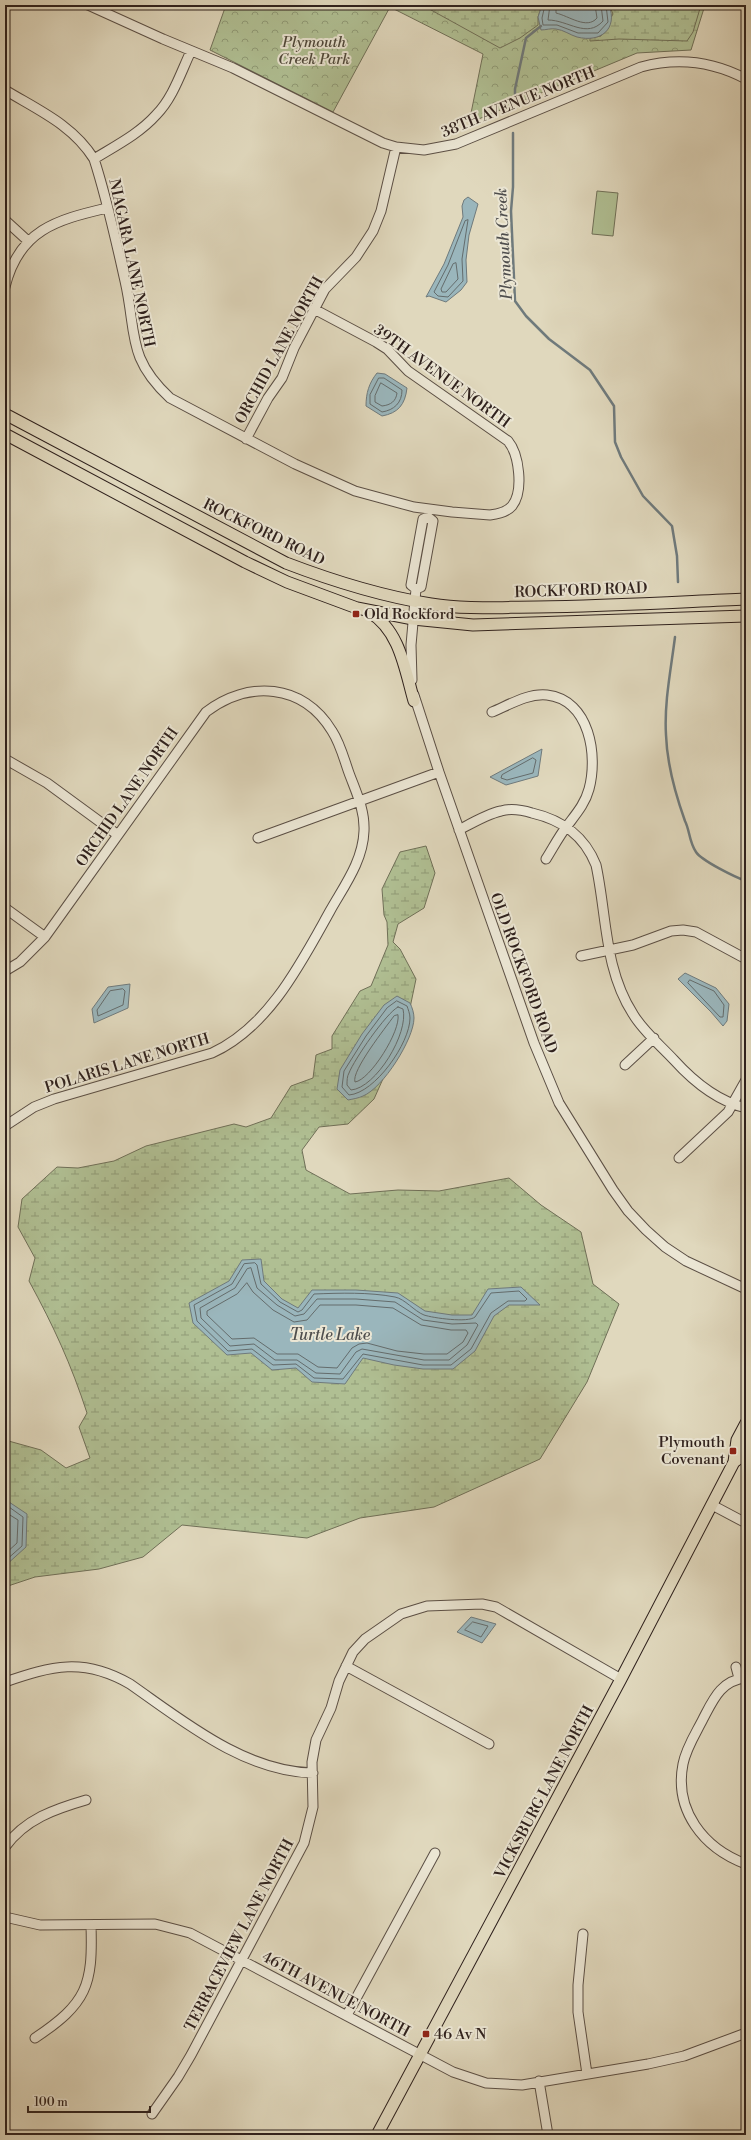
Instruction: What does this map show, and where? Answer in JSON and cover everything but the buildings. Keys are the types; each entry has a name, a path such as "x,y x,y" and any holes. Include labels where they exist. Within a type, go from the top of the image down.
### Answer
{"main road":[{"name":"ROCKFORD ROAD","path":"5,414 286,563 335,581 414,600 468,608 554,607 746,599"},
{"path":"5,434 245,562 287,582 377,617 391,633 400,654 414,701"},
{"path":"357,608 412,619 474,626 746,616"},
{"name":"VICKSBURG LANE NORTH","path":"377,2135 621,1679 712,1505 734,1462 737,1440 746,1423"},
{"name":"VICKSBURG LANE NORTH","path":"734,1462 746,1453"}],"street":[{"name":"38TH AVENUE NORTH","path":"88,5 233,68 377,140 396,147 424,150 456,144 641,67 657,62 690,61 708,64 726,69 744,78"},
{"path":"94,159 135,134 157,115 166,103 191,51"},
{"name":"NIAGARA LANE NORTH","path":"5,90 74,133 85,144 94,159 128,296 133,340 147,372 161,390 170,398 202,416 327,480 355,491 429,513"},
{"name":"ORCHID LANE NORTH","path":"246,439 268,398 282,378 294,348 325,289 356,257 373,231 381,211 396,147"},
{"path":"5,287 15,258 28,241 56,222 107,208"},
{"path":"5,220 28,241"},
{"name":"39TH AVENUE NORTH","path":"314,309 387,349 408,371 508,441 514,448 518,467 517,496 512,506 506,511 490,515 429,513"},
{"name":"OLD ROCKFORD ROAD","path":"429,513 423,519 411,585 416,589 412,619 411,672 414,701 541,1062 559,1103 575,1132 628,1210 646,1230 665,1247 686,1261 746,1289"},
{"name":"ORCHID LANE NORTH","path":"5,971 20,962 45,937 196,724 206,712 219,702 234,695 266,690 282,693 300,700 323,718 332,731 360,802"},
{"path":"492,712 533,696 548,695 567,704 582,718 590,741 592,774 589,790 582,806 546,859"},
{"path":"5,759 47,783 118,835"},
{"path":"258,838 360,802 438,772"},
{"name":"POLARIS LANE NORTH","path":"5,1126 34,1107 54,1099 212,1053 225,1047 247,1030 270,1006 300,964 352,872 363,845 363,816 360,802"},
{"path":"459,830 501,811 511,810 545,816 567,826 582,839 590,851 596,865 608,949 616,981 634,1016 701,1086 733,1104 746,1108"},
{"path":"5,908 45,937"},
{"path":"581,956 608,949 633,945 670,931 683,930 696,932 746,959"},
{"path":"625,1065 654,1038"},
{"path":"679,1158 728,1112 746,1080"},
{"path":"712,1505 746,1523"},
{"name":"TERRACEVIEW LANE NORTH","path":"152,2114 178,2077 304,1843 313,1807 312,1762 316,1740 331,1708 346,1666 353,1652 366,1639 402,1614 427,1606 482,1604 496,1607 621,1679"},
{"path":"5,1682 39,1670 60,1666 82,1666 115,1675 222,1746 286,1771 313,1773"},
{"path":"346,1666 489,1744"},
{"path":"736,1667 742,1678 728,1682 718,1693 683,1762 681,1779 682,1796 687,1813 695,1828 713,1846 746,1864"},
{"path":"5,1847 24,1827 38,1817 53,1810 86,1800"},
{"path":"347,2016 435,1853"},
{"name":"46TH AVENUE NORTH","path":"5,1917 40,1925 137,1924 173,1928 190,1933 453,2072 481,2081 504,2085 539,2082 648,2064 684,2056 746,2033"},
{"path":"35,2038 62,2019 73,2008 82,1995 91,1966 91,1925"},
{"path":"583,1934 578,1985 578,2012 587,2074"},
{"path":"539,2082 548,2135"}],"green space":[{"name":"Plymouth Creek Park","path":"226,5 705,5 691,50 637,53 469,123 483,54 390,7 333,112 210,50"},
{"path":"422,5 542,5 538,17 538,25 520,38 500,48"},
{"path":"609,5 701,5 693,32 687,41 619,39 590,41 590,38 601,36 613,14"},
{"path":"597,191 618,193 613,236 592,234"},
{"path":"426,846 435,873 424,908 398,924 393,942 400,949 416,979 406,1027 374,1099 348,1124 319,1127 302,1150 306,1170 350,1194 398,1190 439,1191 509,1178 541,1205 581,1232 593,1284 619,1304 587,1382 540,1459 434,1507 360,1518 307,1538 182,1525 143,1557 99,1569 35,1577 5,1587 5,1440 41,1450 66,1468 90,1458 79,1427 87,1413 81,1395 61,1346 29,1281 35,1258 18,1227 22,1199 57,1167 78,1168 114,1161 146,1146 234,1124 246,1127 271,1118 291,1086 313,1078 316,1055 332,1049 332,1036 360,991 371,986 388,945 387,922 384,915 382,889 400,852"}],"water":[{"path":"542,5 609,5 611,21 605,32 600,36 593,38 577,37 562,30 556,29 541,30 538,17"},
{"path":"468,197 478,204 469,235 466,260 467,282 461,290 446,302 429,296 426,297 444,264 463,217 462,206 464,200"},
{"path":"377,373 385,374 407,388 400,407 388,415 382,416 366,406 368,388"},
{"path":"542,749 538,776 506,785 490,777"},
{"path":"685,973 716,988 729,1004 727,1021 723,1026 678,979"},
{"path":"130,984 128,1008 94,1023 92,1009 108,987"},
{"path":"397,996 410,1003 413,1010 413,1027 409,1038 396,1062 379,1083 363,1096 348,1100 337,1089 340,1070 362,1034 384,1005"},
{"name":"Turtle Lake","path":"261,1259 264,1281 282,1299 298,1308 312,1290 356,1290 398,1293 425,1311 452,1315 472,1315 488,1289 521,1287 540,1305 509,1305 494,1316 475,1351 453,1369 423,1369 394,1365 363,1358 345,1384 312,1382 296,1368 272,1370 251,1353 227,1355 193,1323 189,1303 229,1281 242,1260"},
{"path":"9,1502 27,1514 26,1547 5,1566 5,1503"},
{"path":"471,1617 496,1624 482,1643 457,1632"}],"waterway":[{"name":"Plymouth Creek","path":"515,101 515,89 526,38 541,26"},
{"name":"Plymouth Creek","path":"513,133 513,187 511,211 515,301 526,316 549,339 590,370 614,406 615,442 621,457 643,496 672,526 677,556 678,582"},
{"name":"Plymouth Creek","path":"675,637 668,686 666,723 668,757 678,800 692,844 699,856 746,881"}],"place":[{"name":"Old Rockford","path":"356,614"},
{"name":"Plymouth Covenant","path":"733,1451"},
{"name":"46 Av N","path":"426,2034"}]}
